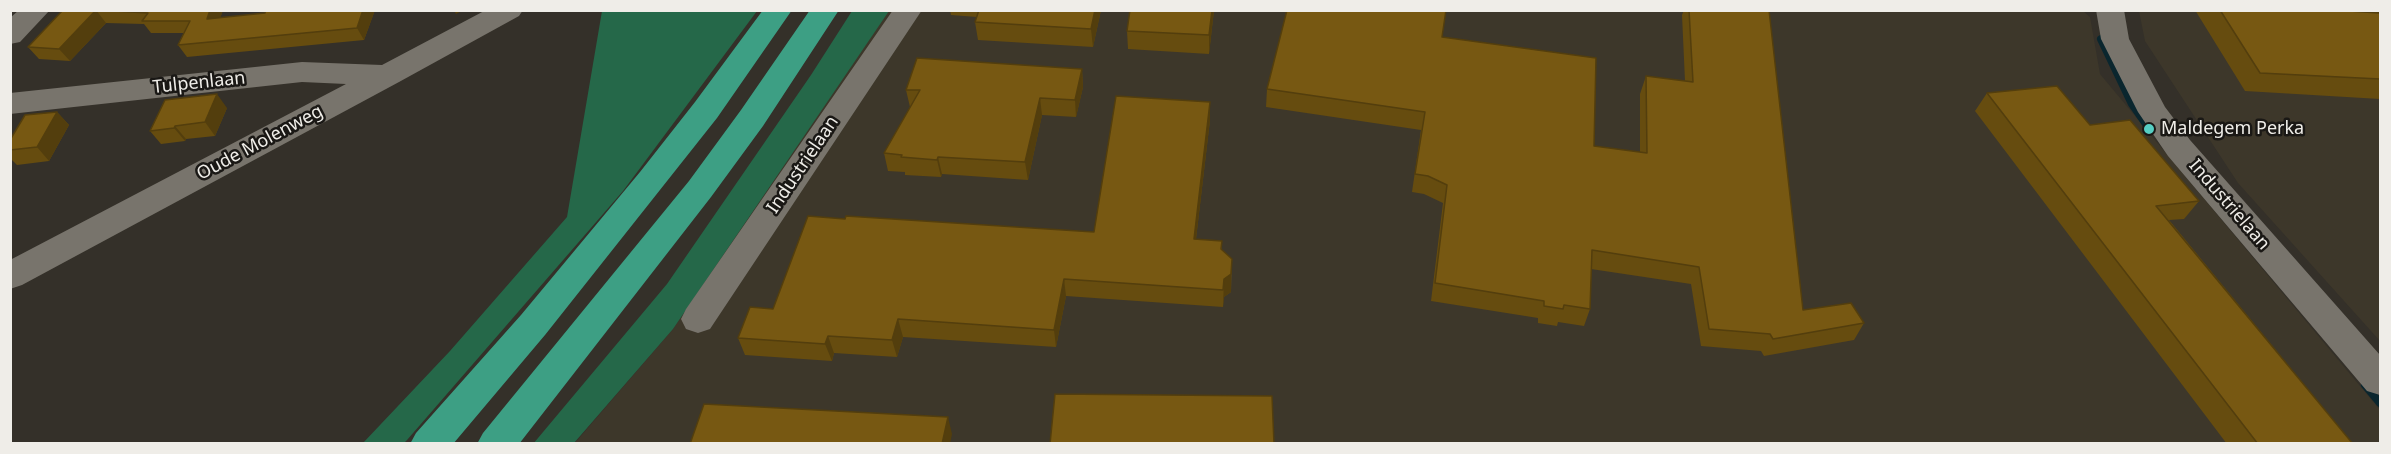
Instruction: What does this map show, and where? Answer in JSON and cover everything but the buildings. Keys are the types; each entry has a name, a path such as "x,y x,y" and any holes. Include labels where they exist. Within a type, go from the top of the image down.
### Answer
{"highway":[{"path":"429,444 533,325 637,198 706,110 778,10"},
{"path":"496,444 700,189 752,118 825,10"}],"street":[{"path":"10,35 36,10"},
{"name":"Oude Molenweg","path":"10,276 509,10"},
{"name":"Industrielaan","path":"698,319 908,10"},
{"name":"Industrielaan","path":"2110,10 2115,39 2153,112 2179,148 2380,380"},
{"name":"Tulpenlaan","path":"10,104 302,72 388,75"}],"shaded area":[{"path":"889,10 2083,11 2090,17 2100,74 2380,410 2380,444 574,444 673,329"},
{"path":"2139,11 2380,11 2380,341 2238,183 2145,41"}],"green space":[{"path":"602,11 757,11 623,191 407,440 404,443 363,443 450,351 567,217"},
{"path":"852,11 889,11 673,329 574,443 533,444 667,284 811,75"}],"waterway":[{"path":"2101,39 2132,104 2146,124"},
{"path":"2365,385 2380,403"}],"place":[{"name":"Maldegem Perka","path":"2149,129"}]}
